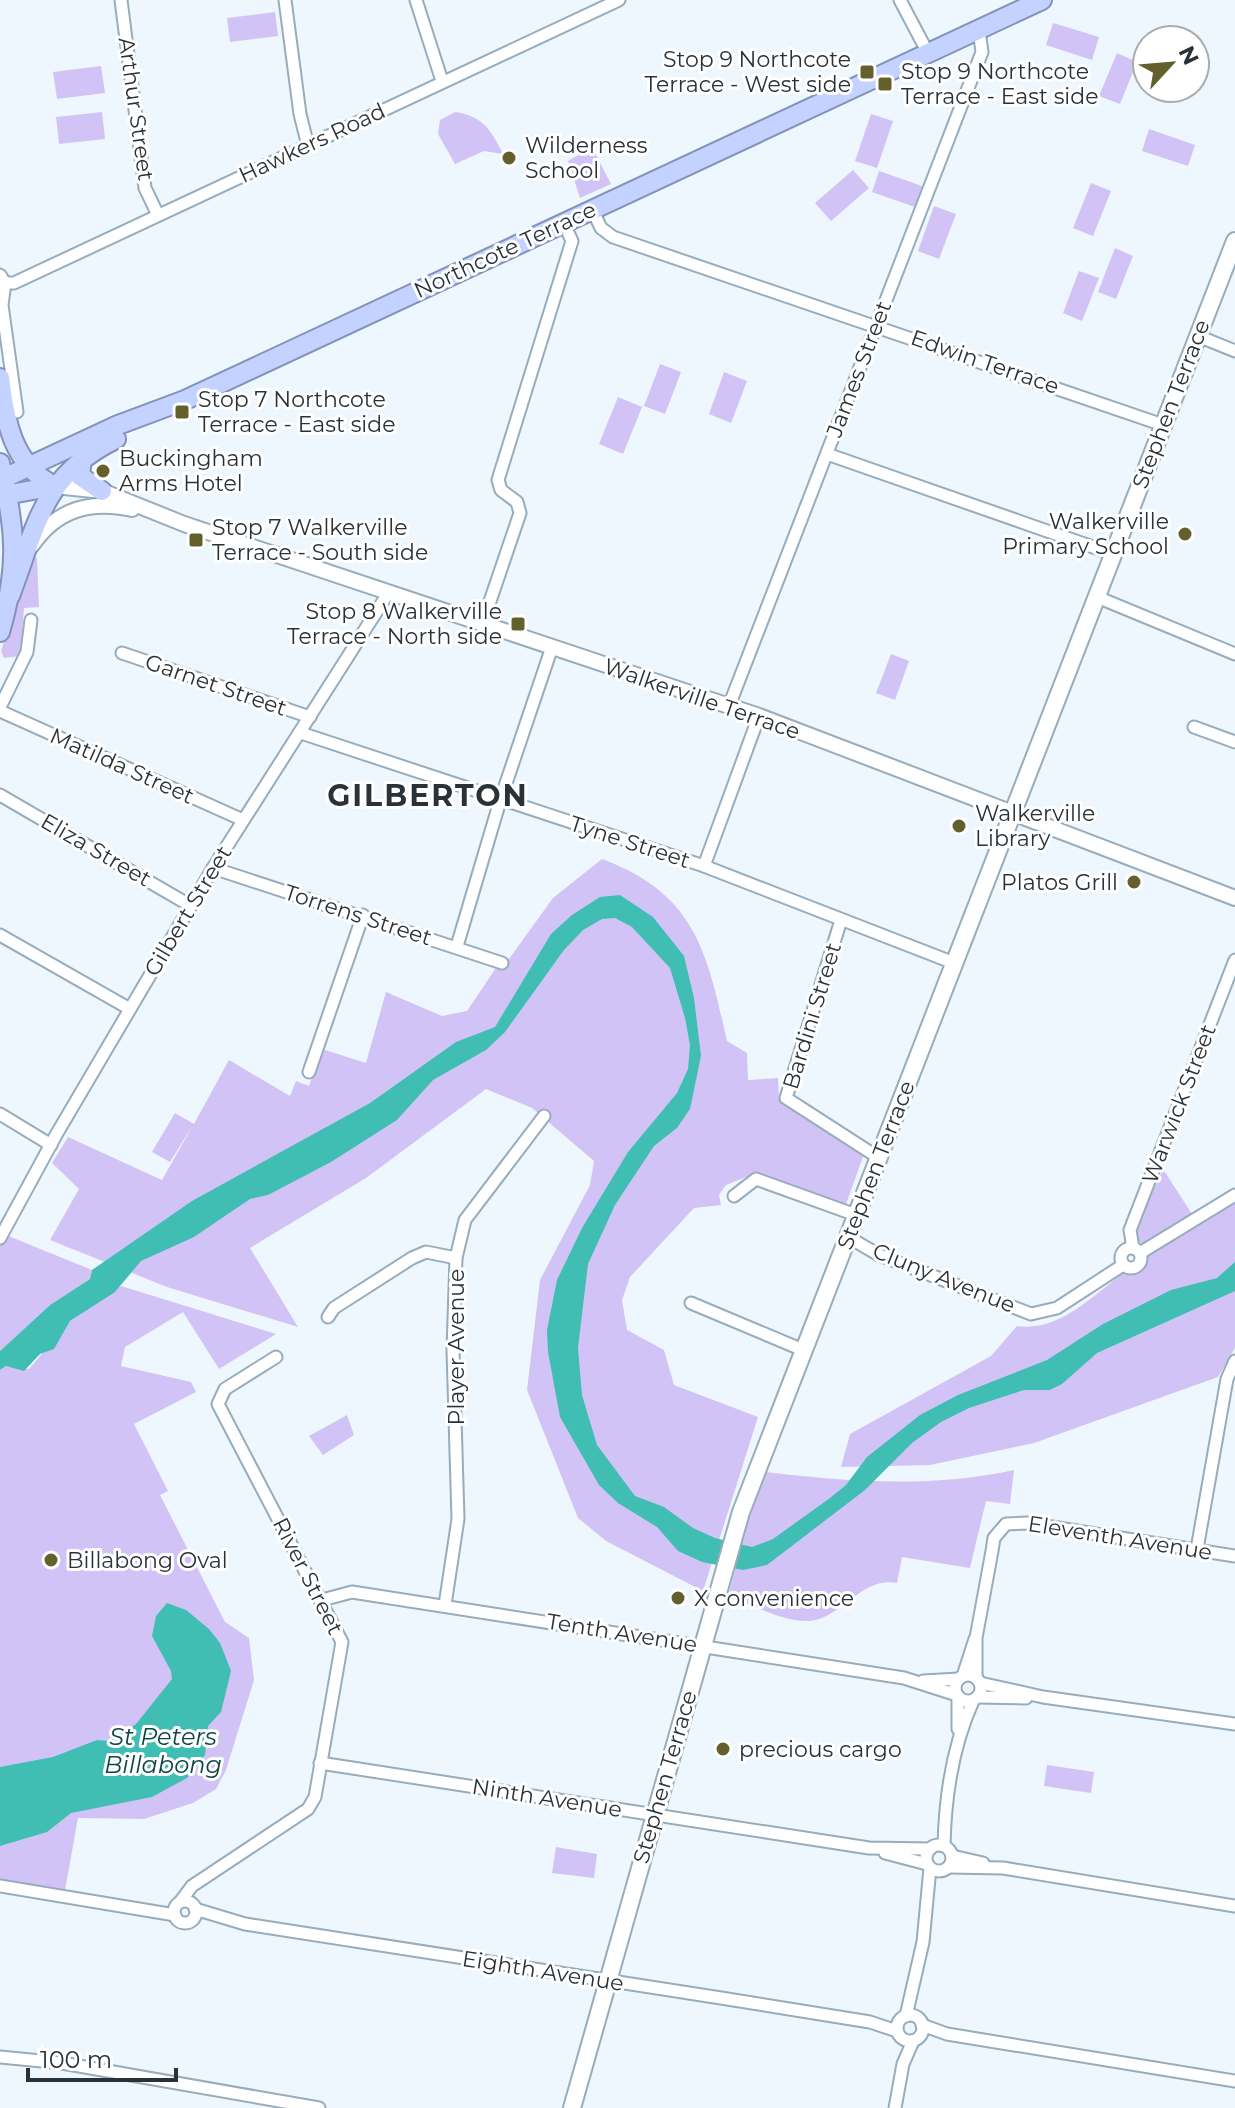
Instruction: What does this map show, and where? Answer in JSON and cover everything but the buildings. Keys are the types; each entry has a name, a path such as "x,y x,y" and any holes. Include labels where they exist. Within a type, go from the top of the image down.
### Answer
{"highway":[{"name":"Northcote Terrace","path":"10,596 55,486 82,457 185,400 1042,0"},
{"path":"0,378 10,431 28,466 55,486"},
{"name":"Northcote Terrace","path":"2,482 28,466 118,425 185,400"},
{"path":"82,457 80,476 102,491"},
{"path":"0,632 10,596 15,541 2,482 55,486"}],"main road":[{"name":"Stephen Terrace","path":"572,2108 716,1594 770,1430 879,1158 1235,241"}],"street":[{"name":"Arthur Street","path":"121,0 145,188 158,215"},
{"path":"285,0 300,114 308,146"},
{"path":"416,0 446,79"},
{"name":"Hawkers Road","path":"3,279 14,283 619,0"},
{"path":"900,0 928,53"},
{"name":"James Street","path":"729,706 982,52 979,30"},
{"name":"Edwin Terrace","path":"592,209 601,228 613,237 876,324 1163,425"},
{"path":"483,622 520,513 517,502 501,490 498,480 572,241 563,222"},
{"path":"3,279 2,305 17,412"},
{"path":"1198,336 1235,351"},
{"path":"827,454 1113,554"},
{"name":"Walkerville Terrace","path":"55,486 102,491 163,516 759,716 1235,898"},
{"name":"Walkerville Terrace","path":"27,552 50,523 85,506 112,505 163,516"},
{"name":"Gilbert Street","path":"0,1238 213,868 389,592"},
{"path":"1097,597 1235,654"},
{"path":"0,709 27,652 31,620"},
{"path":"457,946 500,801 552,647"},
{"name":"Garnet Street","path":"122,653 310,717"},
{"name":"Matilda Street","path":"0,709 243,820"},
{"path":"704,866 759,716"},
{"path":"1194,727 1235,742"},
{"name":"Tyne Street","path":"301,733 704,866 954,963"},
{"name":"Eliza Street","path":"0,795 191,906"},
{"name":"Torrens Street","path":"213,868 502,963"},
{"path":"309,1072 363,915"},
{"name":"Bardini Street","path":"841,920 786,1098 879,1158"},
{"path":"0,935 130,1009"},
{"name":"Warwick Street","path":"1136,1250 1130,1230 1235,960"},
{"path":"0,1114 51,1145"},
{"name":"Player Avenue","path":"445,1605 458,1519 453,1350 456,1258 465,1220 544,1116"},
{"path":"734,1196 756,1179 856,1215"},
{"path":"1136,1250 1235,1195"},
{"name":"Cluny Avenue","path":"848,1237 879,1255 1031,1314 1057,1308 1123,1265 1137,1266 1136,1250"},
{"path":"328,1317 334,1308 412,1258 426,1252 456,1258"},
{"path":"691,1303 803,1350"},
{"name":"River Street","path":"186,1909 208,1878 312,1806 342,1642 218,1404 221,1392 276,1357"},
{"path":"1197,1549 1227,1379 1235,1361"},
{"name":"Eleventh Avenue","path":"976,1638 994,1538 1006,1524 1027,1523 1235,1556"},
{"name":"Tenth Avenue","path":"322,1600 344,1592 445,1605 923,1681 975,1699"},
{"path":"895,2108 958,1738 958,1695 967,1655 976,1638"},
{"path":"958,1738 975,1699 978,1680 976,1638"},
{"path":"978,1680 1043,1697 1235,1724"},
{"name":"Tenth Avenue","path":"923,1681 978,1680"},
{"path":"975,1699 1043,1697"},
{"name":"Ninth Avenue","path":"320,1763 1235,1906"},
{"name":"Eighth Avenue","path":"0,1886 146,1908 186,1909 216,1917 1235,2081"},
{"path":"0,2057 62,2063 319,2108"}],"shaded area":[{"path":"275,12 278,36 230,42 227,18"},
{"path":"1053,23 1099,37 1092,60 1046,45"},
{"path":"1117,53 1131,59 1131,77 1120,104 1099,96"},
{"path":"101,66 105,93 57,99 53,72"},
{"path":"102,112 105,139 59,144 56,117"},
{"path":"455,112 473,117 485,126 503,154 484,151 455,164 438,134 440,120"},
{"path":"871,114 893,121 877,168 855,161"},
{"path":"1149,129 1195,145 1188,166 1142,151"},
{"path":"592,147 611,184 580,198 568,161"},
{"path":"853,170 869,188 831,221 815,203"},
{"path":"879,171 922,186 915,207 872,192"},
{"path":"1091,183 1111,191 1093,236 1073,228"},
{"path":"934,206 956,214 939,259 918,251"},
{"path":"1115,248 1133,256 1116,299 1098,292"},
{"path":"1079,271 1099,278 1082,321 1063,313"},
{"path":"660,364 681,372 665,414 644,406"},
{"path":"724,372 747,381 731,423 709,414"},
{"path":"618,397 642,407 623,454 599,444"},
{"path":"33,557 37,558 39,607 24,608 20,656 4,658 1,651"},
{"path":"891,654 909,661 895,700 876,693"},
{"path":"602,859 634,873 678,908 703,954 727,1041 747,1053 748,1080 778,1078 779,1100 864,1154 845,1207 756,1173 726,1185 719,1195 721,1205 694,1208 630,1277 622,1300 627,1330 664,1350 674,1385 758,1417 703,1591 606,1541 578,1518 527,1390 540,1280 590,1185 594,1161 532,1108 486,1089 366,1178 250,1248 298,1327 167,1287 50,1240 79,1189 52,1163 68,1137 162,1180 193,1125 170,1162 152,1152 175,1113 194,1124 229,1060 290,1096 296,1081 309,1086 322,1049 366,1063 386,992 442,1016 467,1011 504,956 509,959 553,898"},
{"path":"1163,1169 1192,1214 1151,1244 1143,1245 1135,1237 1139,1219"},
{"path":"1235,1202 1235,1348 1218,1377 1034,1443 930,1465 841,1467 850,1434 991,1356 1017,1326 1033,1326 1062,1318 1126,1271 1140,1267 1146,1255"},
{"path":"6,1235 92,1270 90,1279 50,1305 0,1351 0,1245"},
{"path":"121,1286 276,1334 219,1369 183,1312 125,1347 121,1366 191,1382 196,1392 134,1424 168,1491 160,1495 225,1622 249,1638 254,1680 226,1770 216,1789 193,1803 144,1819 78,1818 64,1896 0,1884 0,1370 6,1366 29,1369 70,1321"},
{"path":"347,1415 354,1435 323,1455 309,1436"},
{"path":"1014,1470 1010,1504 986,1501 970,1568 902,1557 897,1583 885,1582 865,1589 829,1615 808,1621 785,1618 728,1597 751,1508 766,1472 890,1482 984,1476"},
{"path":"1047,1765 1094,1772 1091,1793 1044,1786"},
{"path":"556,1847 597,1854 594,1878 552,1873"}],"water":[{"path":"620,895 653,917 684,956 694,998 701,1056 690,1109 677,1128 654,1146 615,1205 588,1264 578,1348 582,1395 597,1445 635,1496 664,1507 693,1528 715,1538 752,1547 773,1539 830,1498 846,1485 867,1457 920,1415 958,1395 1047,1360 1103,1324 1171,1290 1217,1278 1235,1262 1235,1291 1097,1353 1062,1384 1050,1390 1024,1390 969,1408 941,1422 912,1443 865,1490 767,1565 743,1570 702,1562 678,1551 657,1527 618,1503 599,1485 560,1417 548,1352 547,1330 557,1280 582,1228 628,1152 677,1093 688,1069 690,1045 670,968 632,927 615,918 602,919 583,930 564,950 505,1032 486,1050 433,1080 397,1120 331,1162 268,1195 250,1199 194,1237 141,1261 115,1292 70,1321 54,1349 40,1354 24,1371 6,1366 0,1370 0,1351 50,1305 90,1279 92,1270 192,1201 370,1103 456,1042 495,1027 551,934 572,915 600,897"},
{"name":"St Peters Billabong","path":"167,1603 186,1610 209,1629 220,1643 231,1671 221,1712 208,1726 205,1755 187,1778 152,1797 71,1813 47,1832 0,1846 0,1767 53,1757 97,1740 109,1741 136,1724 172,1679 171,1671 152,1636 156,1616"}],"place":[{"name":"Stop 9 Northcote Terrace - West side","path":"867,72"},
{"name":"Stop 9 Northcote Terrace - East side","path":"885,84"},
{"name":"Wilderness School","path":"509,158"},
{"name":"Stop 7 Northcote Terrace - East side","path":"182,412"},
{"name":"Buckingham Arms Hotel","path":"103,471"},
{"name":"Walkerville Primary School","path":"1185,534"},
{"name":"Stop 7 Walkerville Terrace - South side","path":"196,540"},
{"name":"Stop 8 Walkerville Terrace - North side","path":"518,624"},
{"name":"Walkerville Library","path":"959,826"},
{"name":"Platos Grill","path":"1134,882"},
{"name":"Billabong Oval","path":"51,1560"},
{"name":"X convenience","path":"678,1598"},
{"name":"precious cargo","path":"723,1749"}],"district":[{"name":"GILBERTON","path":"428,795"}]}
